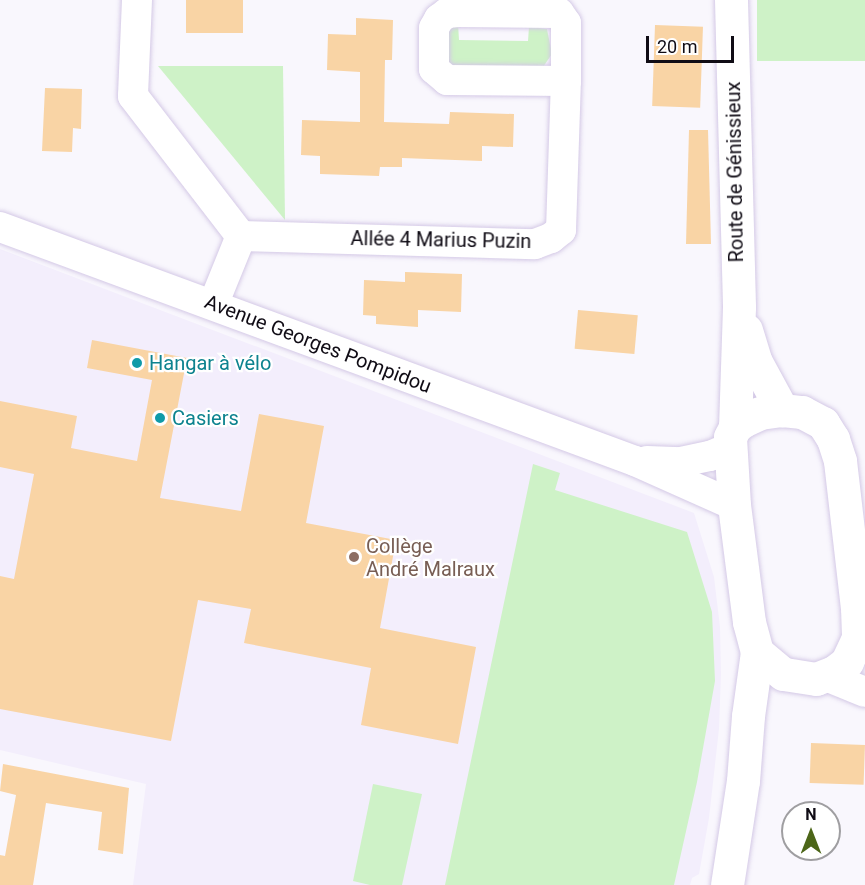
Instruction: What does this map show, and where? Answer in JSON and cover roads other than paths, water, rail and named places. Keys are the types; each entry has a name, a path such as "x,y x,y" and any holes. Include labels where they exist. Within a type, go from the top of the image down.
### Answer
{"main road":[{"name":"Route de Génissieux","path":"727,885 743,780 748,716 757,652 749,622 734,505 732,438 739,307 731,0"},
{"name":"Route de Génissieux","path":"739,307 756,362 782,410"},
{"path":"732,438 760,413 782,410 802,412 823,423 833,439 840,461 859,624 859,656 812,677 779,687 748,716"},
{"path":"757,652 783,674 812,677"}],"street":[{"path":"137,0 133,96 241,236 213,305"},
{"name":"Allée 4 Marius Puzin","path":"241,236 535,244 551,238 561,230 566,81 566,23 559,13 447,13 439,19 434,28 434,69 447,80 566,81"},
{"name":"Avenue Georges Pompidou","path":"0,227 635,461 734,505"},
{"name":"Avenue Georges Pompidou","path":"635,461 681,462 710,456 732,438"},
{"path":"812,677 865,692"}],"place":[{"name":"Hangar à vélo","path":"137,363"},
{"name":"Casiers","path":"160,418"},
{"name":"Collège André Malraux","path":"354,557"}]}
